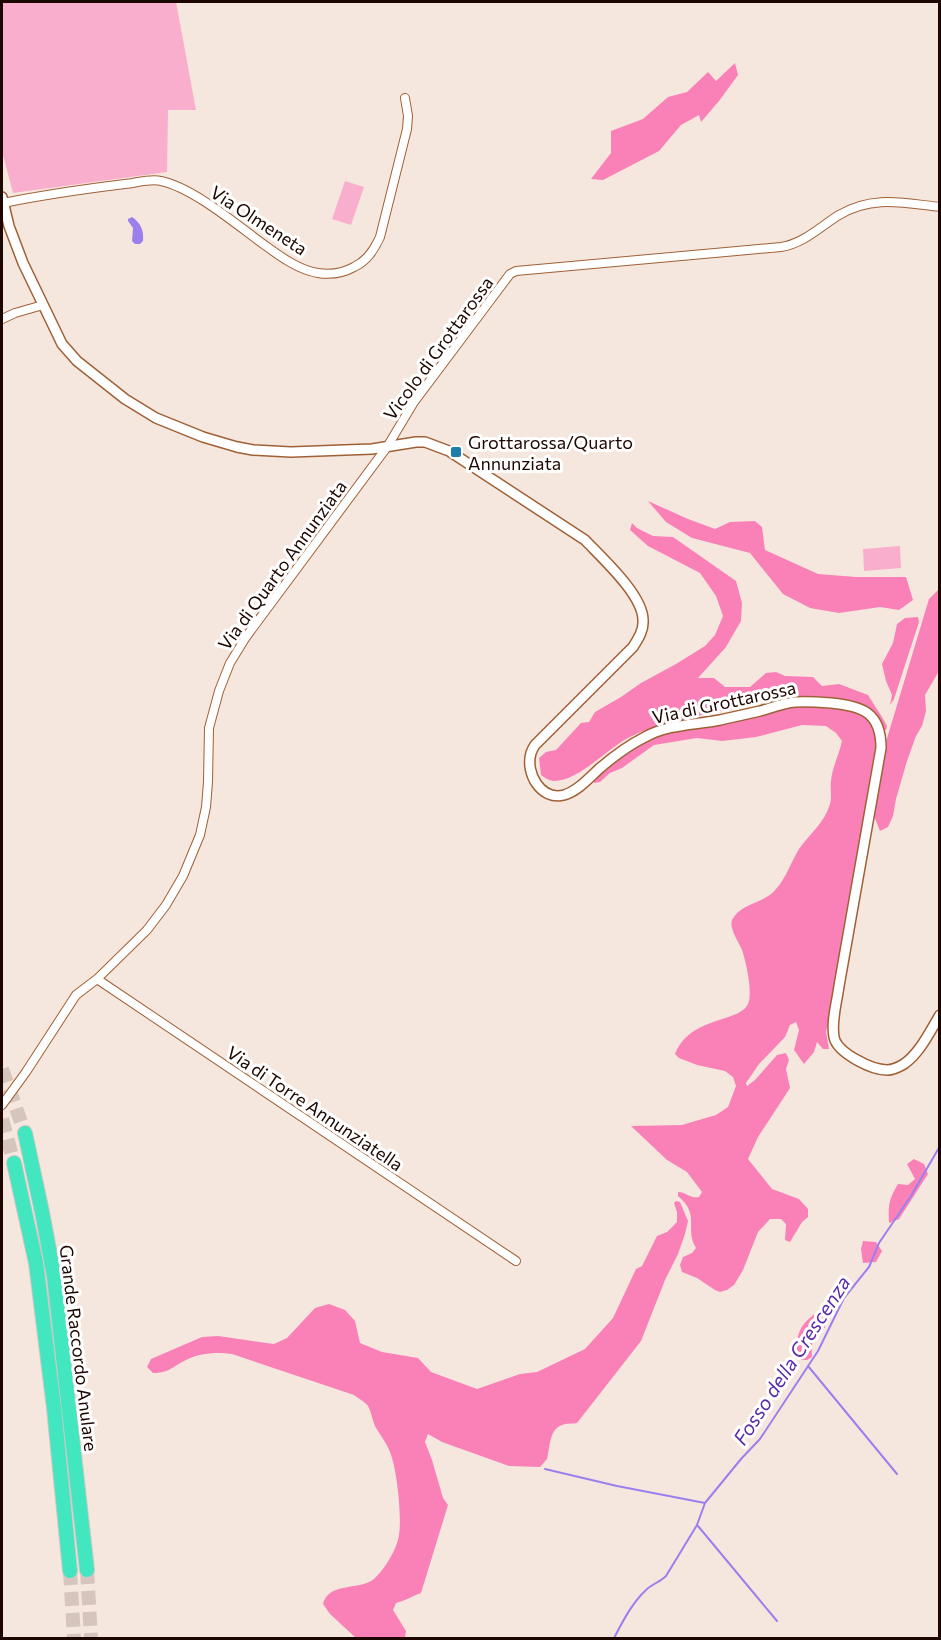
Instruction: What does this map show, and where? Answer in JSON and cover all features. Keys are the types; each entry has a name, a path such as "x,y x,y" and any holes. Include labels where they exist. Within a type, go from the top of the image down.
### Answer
{"highway":[{"name":"Grande Raccordo Anulare","path":"25,1133 54,1276 87,1570"},
{"name":"Grande Raccordo Anulare","path":"14,1163 36,1263 54,1408 70,1571"}],"street":[{"name":"Via Olmeneta","path":"2,200 158,180 179,186 277,254 297,265 318,273 339,272 359,265 373,251 380,237 407,129 408,116 405,98"},
{"name":"Via di Grottarossa","path":"2,200 23,263 62,344 77,361 125,399 156,418 203,437 253,450 291,452 372,449 425,442 448,451 585,540 638,601 644,623 633,647 541,737 531,753 532,775 538,786 547,794 564,795 576,789 621,752 646,736 672,726 703,723 793,702 813,701 849,705 868,713 879,727 881,748 839,986 834,1036 838,1046 847,1054 874,1067 890,1070 910,1059 939,1015"},
{"name":"Vicolo di Grottarossa","path":"387,447 414,402 510,274 516,271 786,247 849,210 871,202 896,202 939,207"},
{"path":"2,319 43,305"},
{"name":"Via di Quarto Annunziata","path":"2,1105 76,995 147,930 175,892 200,835 206,807 209,728 219,691 230,663 246,637 387,447"},
{"name":"Via di Torre Annunziatella","path":"96,979 516,1261"}],"shaded area":[{"path":"2,2 176,2 196,110 168,110 167,172 13,193 2,151"},
{"path":"735,63 738,75 701,122 699,115 681,125 659,151 603,180 591,179 611,153 611,131 643,119 668,97 687,92 708,72 716,81"},
{"path":"345,181 364,187 351,225 332,219"},
{"path":"132,217 138,222 142,231 143,241 140,244 132,241 133,228 128,219"},
{"path":"648,501 715,529 730,522 755,521 762,527 765,550 818,574 906,577 913,600 899,610 880,607 839,613 810,608 783,594 750,553 692,538 666,522"},
{"path":"632,523 653,536 673,537 736,581 742,603 741,621 726,647 698,678 714,678 725,687 750,687 766,673 776,672 785,676 813,677 822,686 839,684 868,695 887,726 886,730 881,729 864,707 843,699 786,698 661,725 623,741 573,776 553,781 541,775 539,758 546,752 556,750 581,723 589,722 595,712 705,646 715,635 723,616 716,596 700,573 648,546 630,530"},
{"path":"900,546 901,568 864,571 863,549"},
{"path":"939,589 939,671 925,695 926,711 907,761 893,816 888,827 880,831 874,816 874,797 885,745 929,599"},
{"path":"918,617 919,622 890,705 892,695 882,664 893,643 897,624 905,618"},
{"path":"819,701 845,707 861,714 868,719 876,734 826,1032 829,1049 823,1049 817,1042 814,1052 804,1064 794,1050 799,1030 796,1022 790,1025 785,1037 759,1064 746,1083 747,1086 755,1080 777,1055 786,1053 789,1060 786,1069 790,1088 758,1137 748,1159 772,1189 799,1199 808,1209 808,1217 802,1222 790,1242 785,1240 786,1224 781,1219 770,1219 758,1232 743,1270 734,1285 720,1292 682,1272 680,1265 683,1257 692,1253 696,1248 691,1235 689,1209 678,1196 678,1192 699,1197 702,1192 687,1172 667,1160 631,1126 682,1125 716,1115 728,1107 736,1086 733,1077 725,1071 697,1065 675,1054 691,1033 702,1026 743,1010 748,1004 750,992 747,969 742,950 733,931 732,920 741,910 772,894 780,885 799,849 828,811 832,776 842,741 826,726 802,725 756,737 722,741 697,738 654,745 600,782 594,783 594,781 613,761 643,739 669,730"},
{"path":"914,1159 924,1164 928,1174 899,1219 889,1223 890,1202 898,1184 908,1185 915,1179 907,1164"},
{"path":"680,1202 688,1221 685,1234 641,1341 577,1423 564,1424 555,1430 547,1459 540,1467 509,1466 442,1442 428,1434 425,1442 443,1498 448,1505 421,1593 396,1603 393,1610 406,1631 405,1638 356,1638 330,1614 323,1604 326,1597 338,1589 361,1585 374,1579 390,1558 398,1540 399,1505 393,1460 367,1405 354,1395 232,1354 214,1353 196,1356 158,1373 153,1373 147,1367 151,1359 202,1337 218,1336 274,1344 287,1338 315,1308 329,1304 345,1310 355,1321 360,1343 382,1352 418,1358 431,1372 477,1389 520,1374 537,1372 585,1349 613,1318 636,1269 642,1266 657,1236 667,1232 677,1222 674,1203"},
{"path":"863,1241 876,1242 882,1251 876,1262 863,1263 861,1249"},
{"path":"816,1313 824,1313 825,1327 813,1341 812,1357 799,1360 796,1356 800,1332 805,1322"}],"waterway":[{"name":"Fosso della Crescenza","path":"614,1638 636,1601 648,1588 666,1576 697,1525 705,1503 760,1439 818,1351 844,1298 869,1267 879,1243 911,1196 940,1146"},
{"path":"808,1366 897,1474"},
{"path":"545,1469 705,1503"},
{"path":"698,1526 777,1621"}],"tunnel":[{"path":"2,1069 25,1133"},
{"path":"2,1119 14,1163"},
{"path":"87,1570 91,1638"},
{"path":"70,1571 74,1638"}],"place":[{"name":"Grottarossa/Quarto Annunziata","path":"456,452"}]}
